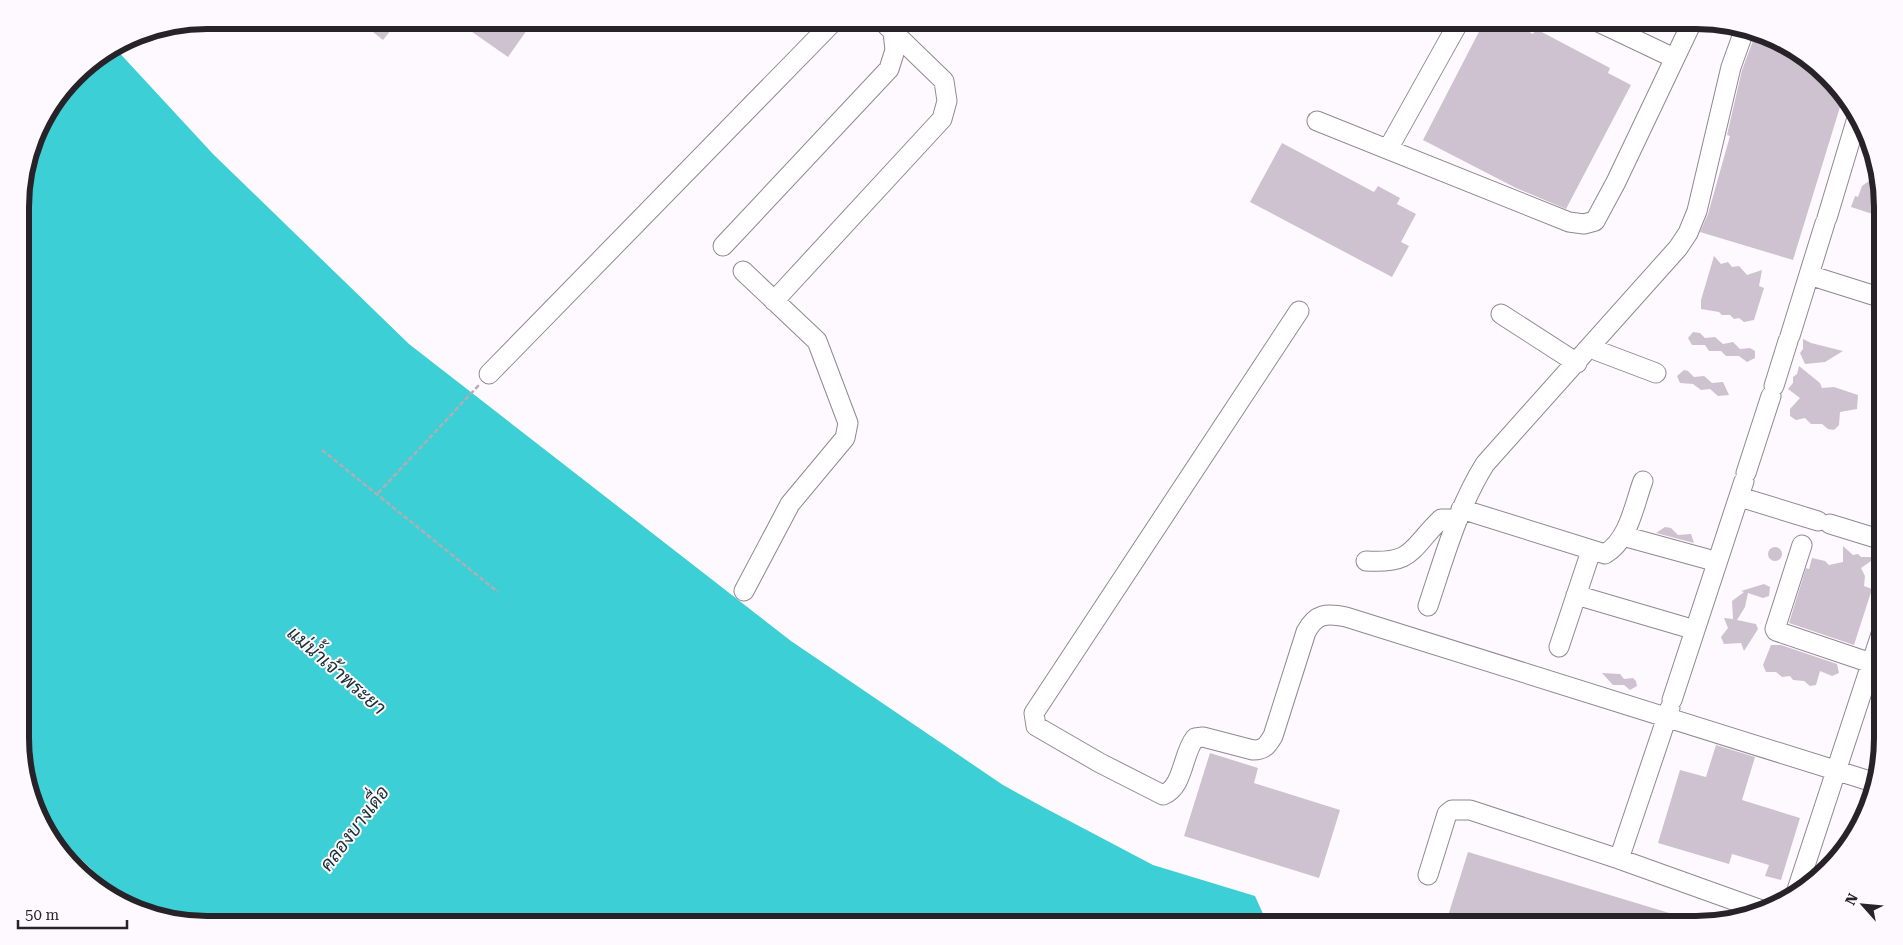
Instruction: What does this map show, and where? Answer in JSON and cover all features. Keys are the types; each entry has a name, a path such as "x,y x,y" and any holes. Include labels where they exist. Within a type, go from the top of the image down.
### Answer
{"lane":[{"path":"489,374 826,29"},
{"path":"723,246 889,69 895,50 888,29"},
{"path":"774,301 942,119 947,101 944,81 890,29"},
{"path":"1388,149 1455,29"},
{"path":"1613,29 1674,58"},
{"path":"1316,121 1570,222 1590,223 1594,221 1616,182 1688,29"},
{"path":"1428,606 1460,514 1473,483 1484,464 1577,363 1678,248 1688,233 1697,211 1731,67 1743,35"},
{"path":"1619,859 1670,708 1692,629 1714,561 1743,484 1773,391 1855,126"},
{"path":"743,271 817,341 848,423 845,438 790,504 744,591"},
{"path":"1809,275 1874,295"},
{"path":"1299,311 1034,713 1036,726 1100,764 1163,796 1169,793 1176,785 1191,744 1196,738 1203,737 1253,750 1262,750 1267,746 1273,736 1306,632 1312,622 1327,614 1346,617 1670,708 1869,781"},
{"path":"1501,314 1577,363"},
{"path":"1590,348 1656,373"},
{"path":"1366,561 1393,562 1405,556 1441,519 1460,514 1605,554 1616,548 1623,536 1643,481"},
{"path":"1743,484 1820,521 1874,538"},
{"path":"1820,521 1803,542 1775,629 1776,632 1871,664"},
{"path":"1623,536 1714,561"},
{"path":"1559,647 1591,551"},
{"path":"1576,595 1692,629"},
{"path":"1800,883 1874,655"},
{"path":"1428,875 1447,814 1452,810 1458,809 1489,816 1619,859 1753,907"}],"path":[{"path":"378,493 489,374"},
{"path":"322,450 378,493 498,592"}],"water":[{"path":"119,52 213,154 409,344 791,641 1003,785 1153,865 1255,896 1264,916 195,916 149,907 113,889 61,841 42,807 30,762 29,195 38,149 53,117 65,98 89,73"}],"building":[{"path":"369,29 392,29 383,40"},
{"path":"468,29 528,29 508,57"},
{"path":"1480,29 1523,29 1533,34 1536,29 1610,68 1608,73 1631,85 1566,209 1516,188 1423,140"},
{"path":"1754,38 1775,47 1805,65 1830,89 1841,103 1793,260 1700,232 1708,214 1730,136 1727,135 1742,70"},
{"path":"1282,143 1374,192 1378,186 1400,198 1397,204 1416,214 1401,242 1409,246 1392,277 1250,202"},
{"path":"1872,179 1874,214 1851,207 1855,196 1858,197 1862,186"},
{"path":"1714,256 1721,264 1728,262 1732,267 1739,266 1747,275 1762,270 1759,286 1764,288 1754,320 1744,322 1739,318 1734,319 1730,315 1722,315 1719,312 1701,309 1701,300"},
{"path":"1693,332 1700,333 1705,338 1715,337 1723,344 1733,342 1740,349 1750,348 1755,351 1755,358 1747,362 1739,356 1726,356 1721,351 1709,351 1705,345 1692,345 1688,338"},
{"path":"1803,339 1811,343 1843,351 1825,362 1805,364 1800,353 1803,349"},
{"path":"1799,366 1820,383 1822,388 1834,387 1858,395 1857,409 1840,412 1839,425 1834,430 1828,429 1822,424 1811,424 1805,418 1796,420 1790,416 1790,409 1800,398 1788,389 1793,383 1793,377 1797,374"},
{"path":"1684,370 1694,377 1704,376 1712,383 1723,382 1729,395 1718,396 1710,389 1701,390 1693,384 1680,383 1677,376"},
{"path":"1665,527 1671,528 1678,535 1691,534 1694,543 1656,533"},
{"path":"1843,546 1853,555 1874,557 1874,559 1861,568 1865,576 1864,586 1872,589 1854,645 1789,623 1806,568 1809,569 1812,558 1825,561 1829,565 1843,562"},
{"path":"1772,547 1778,547 1782,554 1778,561 1772,561 1768,557 1768,551"},
{"path":"1764,584 1770,587 1769,596 1763,598 1748,593 1745,607 1737,620 1756,624 1758,629 1744,651 1741,643 1724,644 1721,637 1728,628 1724,618 1733,619 1732,601 1744,592 1741,591"},
{"path":"1771,645 1781,645 1837,664 1839,673 1832,676 1820,671 1816,685 1810,686 1804,681 1793,680 1790,676 1782,677 1776,672 1766,672 1763,665"},
{"path":"1602,673 1620,674 1624,679 1633,678 1637,686 1630,690 1624,685 1613,685"},
{"path":"1716,745 1755,757 1742,800 1800,818 1781,880 1765,876 1769,865 1732,854 1729,864 1658,843 1680,770 1706,777"},
{"path":"1210,753 1258,768 1254,783 1340,810 1319,878 1184,836"},
{"path":"1468,852 1679,916 1448,916"}],"water label":[{"name":"แม่น้ำเจ้าพระยา","path":"337,670"},
{"name":"คลองบางเดื่อ","path":"354,828"}]}
